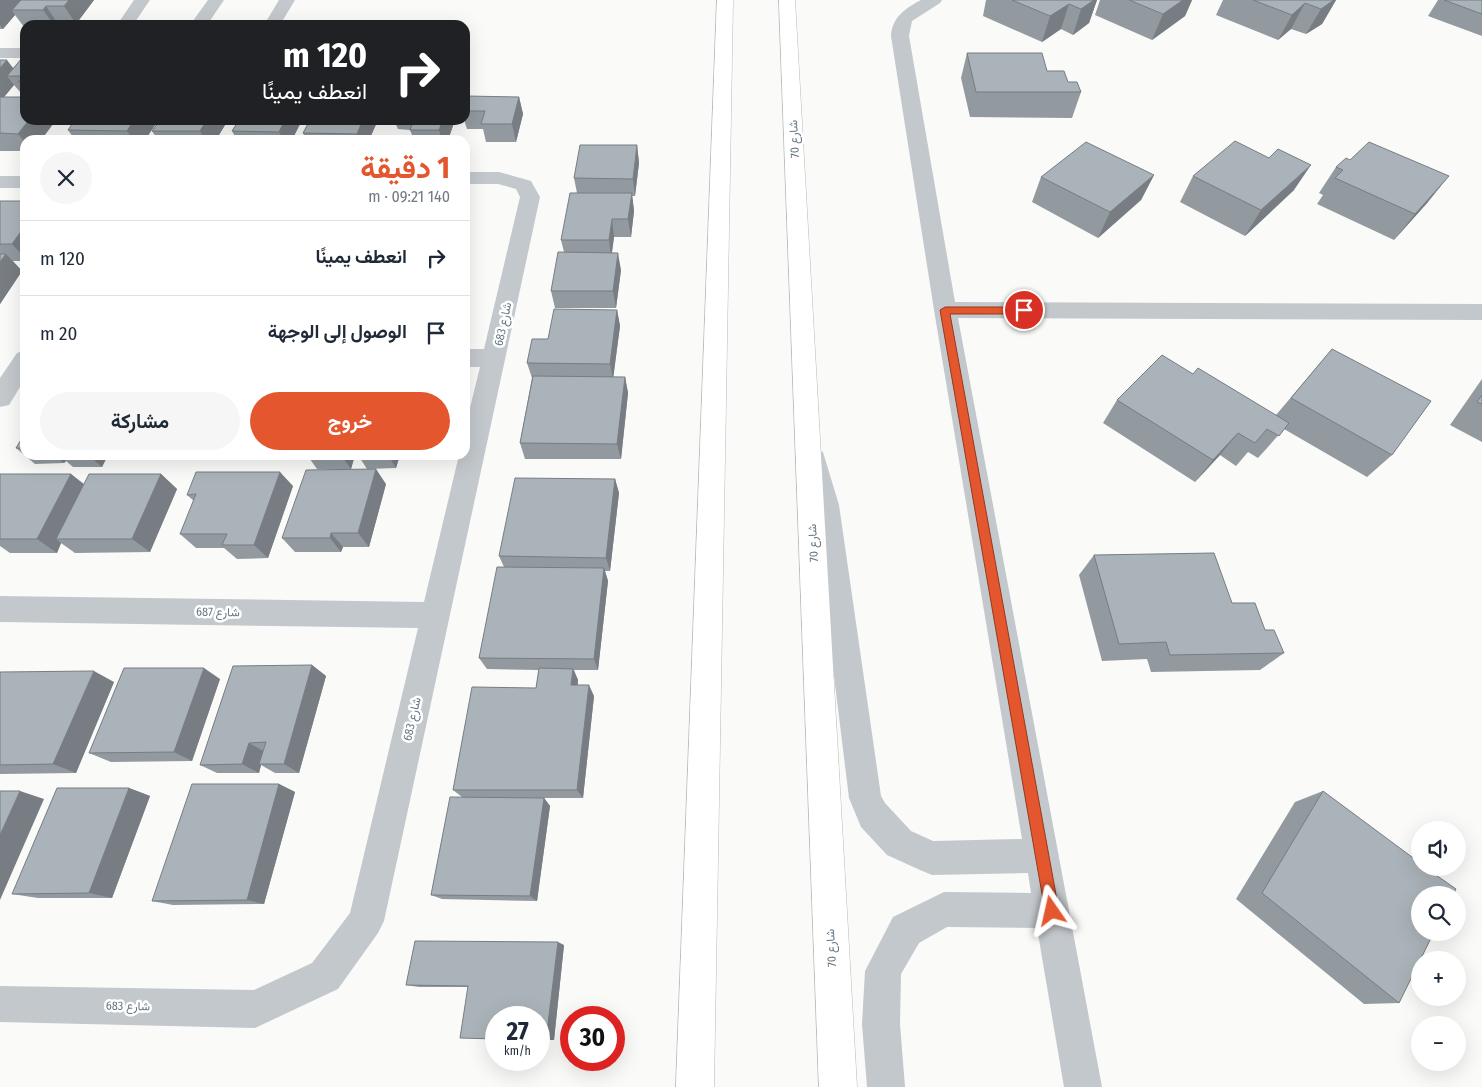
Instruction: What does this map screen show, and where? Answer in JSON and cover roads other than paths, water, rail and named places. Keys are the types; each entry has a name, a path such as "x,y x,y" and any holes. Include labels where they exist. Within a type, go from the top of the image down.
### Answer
{"main road":[{"path":"695,1087 726,0"},
{"name":"شارع 70","path":"787,0 838,1087"}],"street":[{"path":"128,20 142,0"},
{"path":"202,20 216,0"},
{"path":"275,20 287,0"},
{"path":"934,0 905,18 899,28 945,310 1083,1087"},
{"path":"0,53 20,53"},
{"name":"شارع 683","path":"0,1004 255,1008 325,976 366,921 530,197 524,185 499,178 470,178"},
{"path":"0,182 20,182"},
{"path":"945,310 1482,312"},
{"path":"470,358 495,358"},
{"path":"0,398 20,366"},
{"path":"808,436 826,505 865,798 873,815 899,843 932,858 1041,856"},
{"name":"شارع 687","path":"0,609 436,615"},
{"path":"886,1087 881,1024 883,971 906,930 944,909 1052,911"}]}
